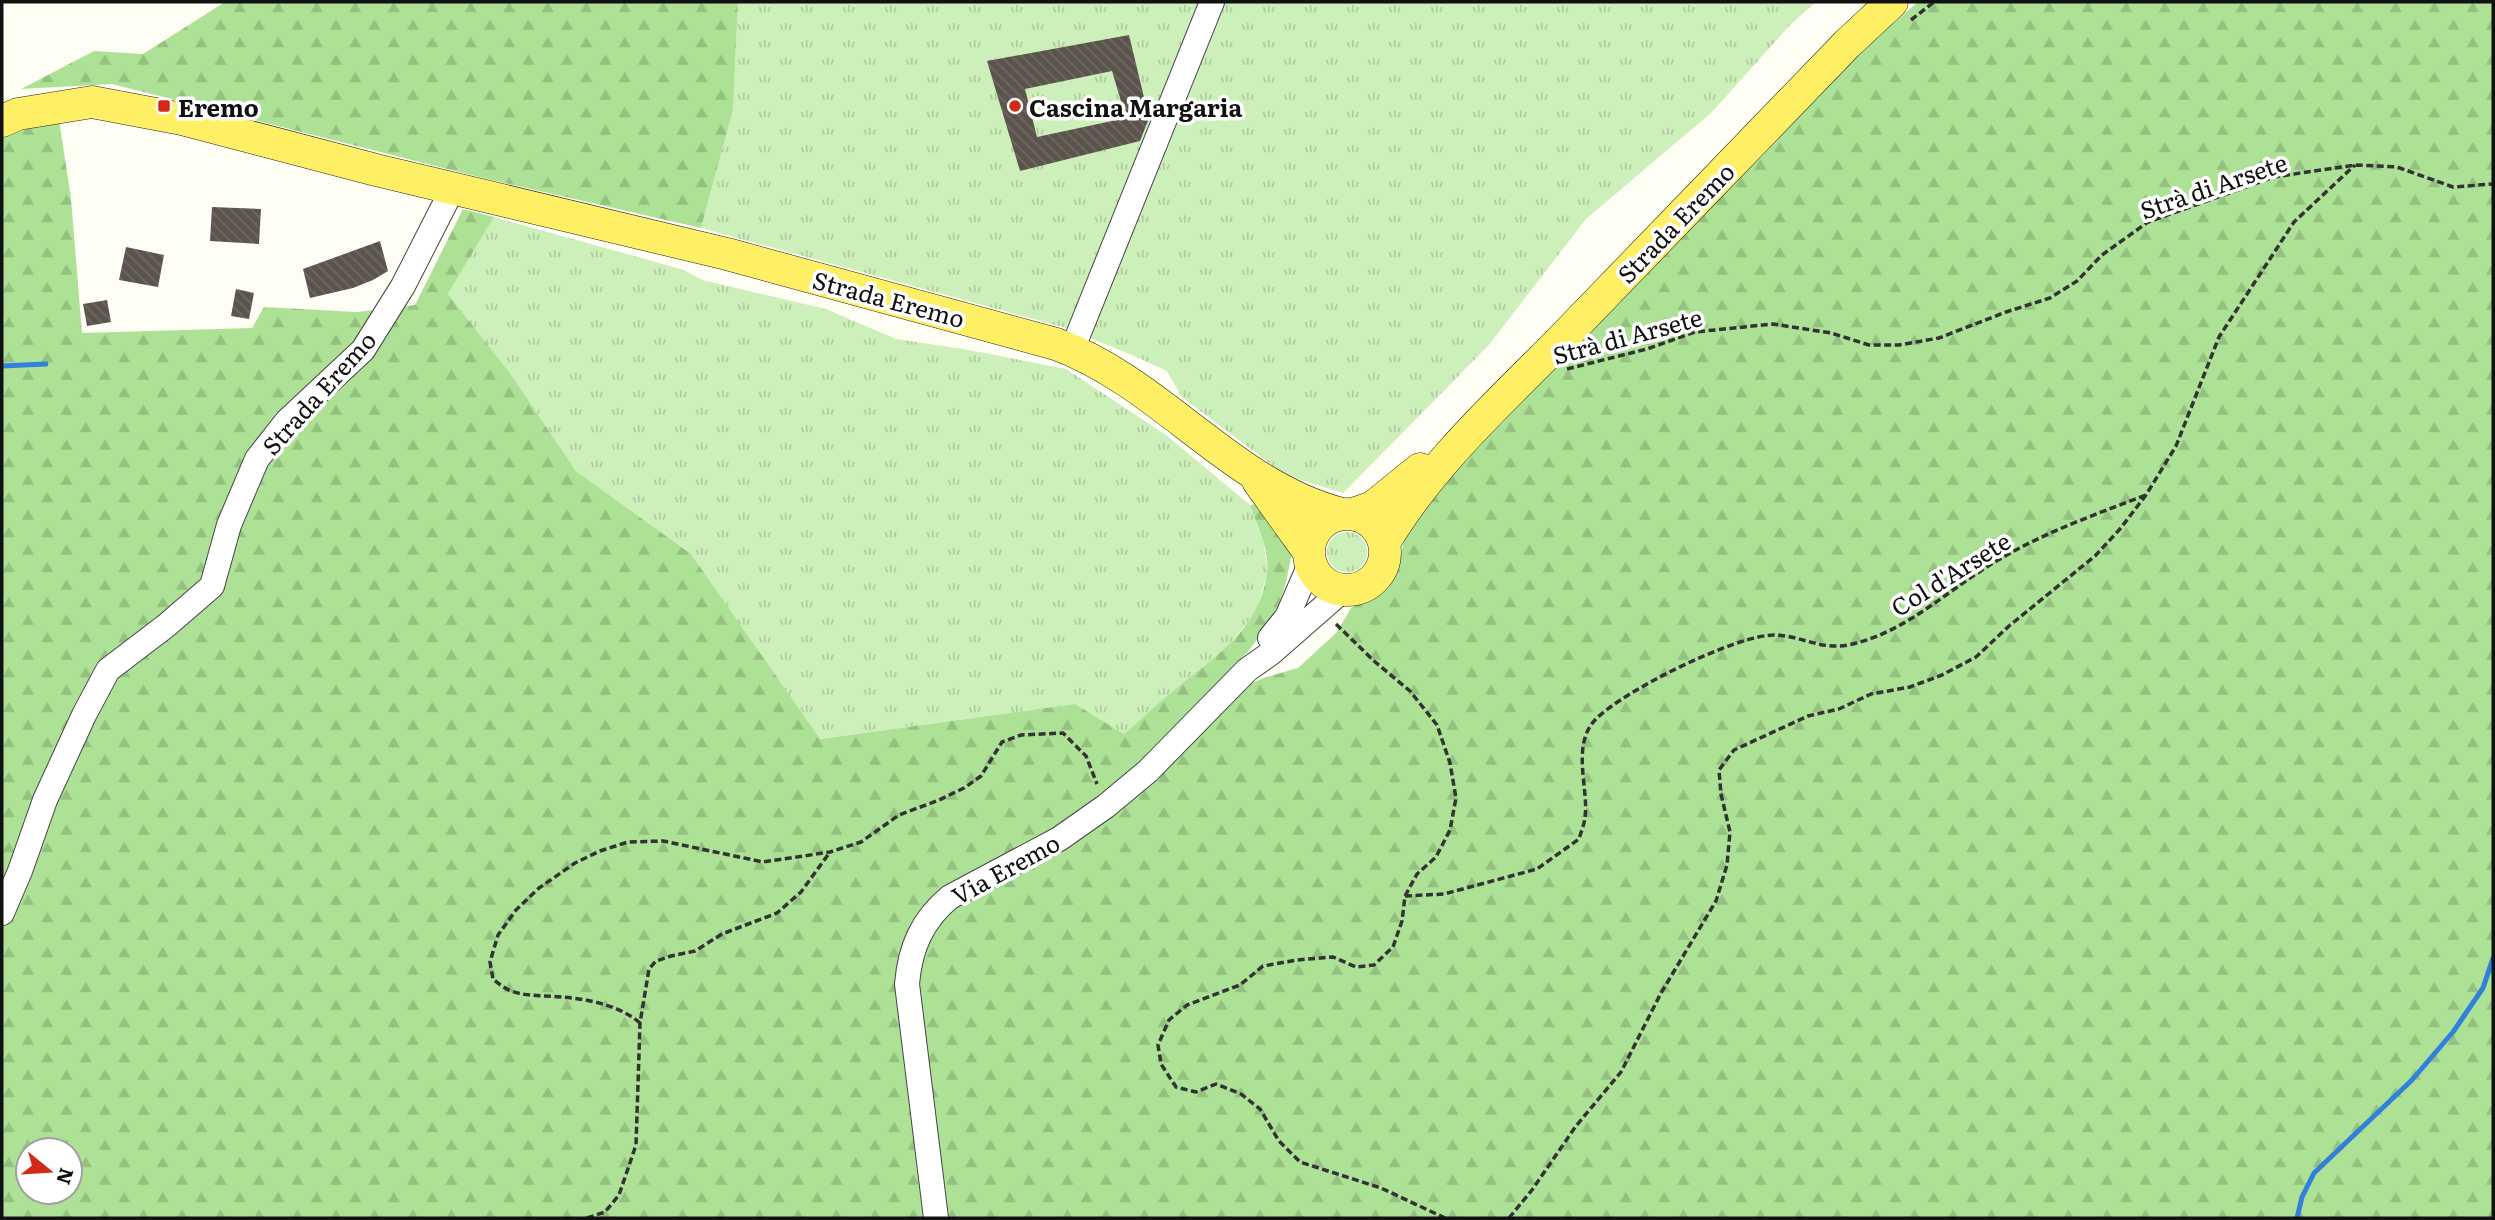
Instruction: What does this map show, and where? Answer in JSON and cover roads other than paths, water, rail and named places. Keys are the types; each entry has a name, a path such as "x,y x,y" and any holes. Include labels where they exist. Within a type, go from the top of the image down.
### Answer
{"main road":[{"name":"Strada Eremo","path":"1384,543 1413,499 1458,443 1847,44 1892,2"},
{"name":"Strada Eremo","path":"2,121 18,114 92,102 182,119 740,257 1072,350 1117,374 1153,398 1250,472 1321,509 1347,514 1373,508 1443,449 1458,443"},
{"name":"Strada Eremo","path":"1250,472 1310,557"},
{"path":"1347,514 1372,523 1380,532 1384,543 1385,555 1376,577 1355,589 1343,590 1321,579 1310,557 1315,532 1322,524 1347,514"}],"street":[{"path":"1072,350 1212,2"},
{"name":"Strada Eremo","path":"2,913 45,800 108,670 212,586 229,525 257,459 287,421 363,350 403,286 453,188"},
{"name":"Via Eremo","path":"936,1218 906,984 909,960 920,930 934,910 950,897 1059,839 1106,806 1148,771 1247,670 1287,617 1299,593 1310,557"},
{"name":"Via Eremo","path":"1247,670 1343,590"}],"waterway":[{"path":"2,366 46,364"},
{"path":"2297,1218 2302,1197 2314,1173 2412,1080 2453,1032 2483,988 2493,958"}],"place":[{"name":"Eremo","path":"164,106"},
{"name":"Cascina Margaria","path":"1015,106"}]}
